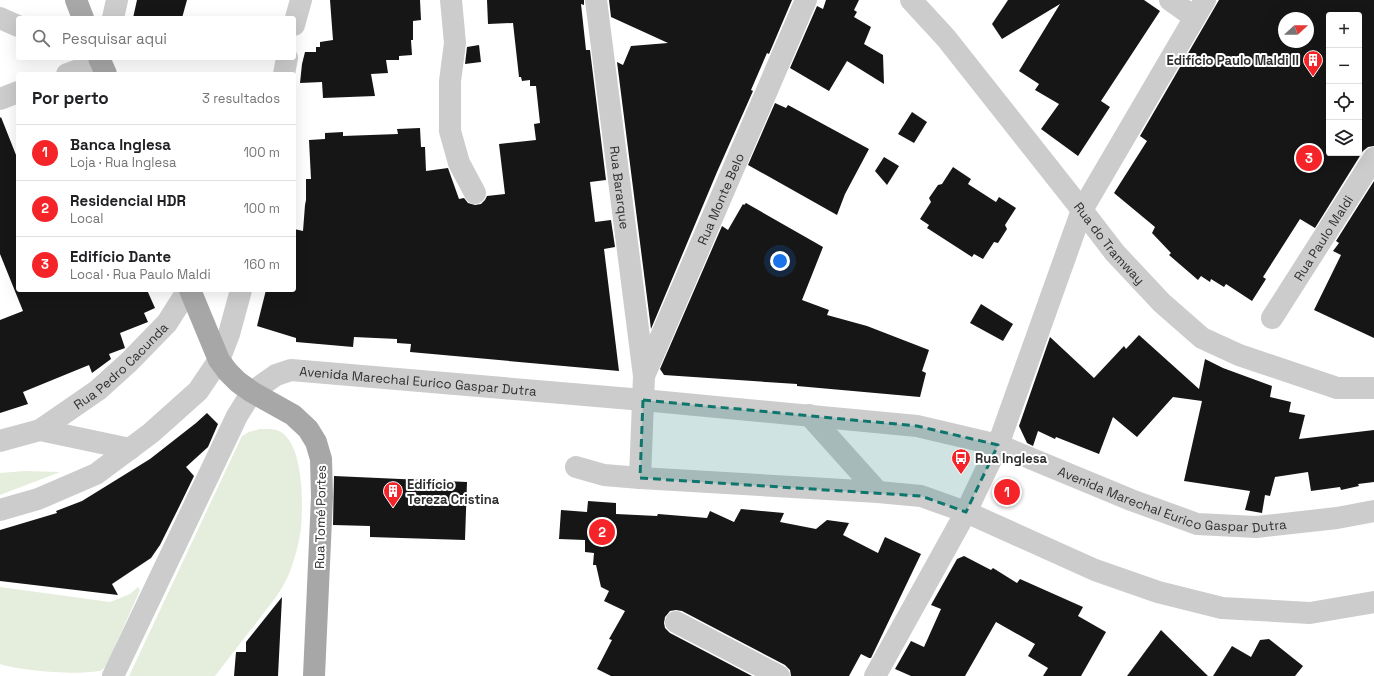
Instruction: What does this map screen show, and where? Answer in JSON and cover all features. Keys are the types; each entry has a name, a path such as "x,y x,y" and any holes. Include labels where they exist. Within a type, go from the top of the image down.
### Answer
{"main road":[{"path":"76,0 82,16"},
{"name":"Rua Tomé Portes","path":"190,292 219,360 228,372 238,382 252,392 293,415 308,429 316,442 321,459 322,497 314,676"}],"street":[{"path":"113,16 117,0"},
{"path":"296,18 301,0"},
{"path":"451,0 455,43 450,81 450,131 459,163 475,193"},
{"name":"Rua Bararque","path":"596,0 644,376"},
{"name":"Rua Monte Belo","path":"643,400 644,376 806,0"},
{"name":"Rua do Tramway","path":"911,0 946,38 1082,210 1114,253 1162,302 1202,338 1239,355 1337,388 1374,388"},
{"path":"875,676 966,512 998,445 1082,210 1200,8 1170,0"},
{"path":"0,18 16,25"},
{"path":"284,72 287,60"},
{"path":"72,72 100,62"},
{"path":"0,99 16,93"},
{"name":"Rua Paulo Maldi","path":"1272,318 1374,158"},
{"name":"Rua Pedro Cacunda","path":"0,441 40,430 98,390 129,362 168,323 188,292"},
{"path":"0,510 38,499 96,474 152,433 198,390 208,378 219,360 229,334 240,292"},
{"name":"Avenida Marechal Eurico Gaspar Dutra","path":"113,676 237,416 252,392 276,375 291,370 643,400 917,426 998,445 1130,500 1196,524 1256,527 1337,518 1374,511"},
{"path":"640,478 643,400"},
{"path":"809,416 878,492"},
{"name":"Rua Pedro Cacunda","path":"40,430 130,449"},
{"path":"576,467 604,475 921,496 966,512 1095,570 1158,592 1222,608 1310,612 1374,602"},
{"path":"676,622 779,676"}],"highlighted area":[{"path":"643,400 917,426 998,445 966,512 921,496 640,478"}],"green space":[{"path":"260,429 274,429 281,432 289,439 298,462 302,491 299,542 295,558 281,590 215,676 129,676 242,436"},
{"path":"25,471 60,472 0,495 0,473"},
{"path":"0,587 110,602 130,594 138,587 140,590 107,665 102,670 94,672 68,673 22,669 0,664"}],"building":[{"path":"137,0 187,0 183,16 133,16"},
{"path":"330,0 420,0 421,20 413,21 413,40 411,40 412,55 399,56 399,60 386,60 388,73 371,74 375,96 323,98 322,82 300,83 305,52 316,52 316,47 320,47 320,42 333,40"},
{"path":"487,0 584,0 584,5 581,4 586,50 590,50 606,180 590,182 595,222 611,220 615,247 604,249 619,371 410,352 411,344 397,343 397,339 354,337 353,347 296,342 296,338 257,326 266,292 296,292 296,229 303,231 306,200 306,179 311,179 309,140 325,139 325,133 343,132 343,136 398,134 397,129 420,128 421,147 425,147 426,171 448,168 459,199 464,198 468,203 475,205 481,204 487,196 505,194 499,144 536,140 534,124 540,123 536,86 530,86 530,80 522,81 521,77 519,77 513,23 488,24"},
{"path":"609,0 792,0 769,54 767,53 751,90 753,91 651,329 617,62 623,65 631,46 668,43 611,17"},
{"path":"826,0 859,0 854,10 857,12 854,17 871,27 864,44 883,55 884,84 847,61 829,91 790,68 817,6 823,9"},
{"path":"1008,0 1144,0 1160,11 1101,101 1110,107 1078,156 1041,129 1059,104 1035,90 1039,84 1019,71 1060,4 1002,39 992,24"},
{"path":"1219,0 1374,0 1374,146 1368,147 1362,153 1362,12 1326,12 1326,156 1360,156 1315,228 1300,219 1263,277 1266,279 1252,301 1226,284 1224,287 1211,279 1210,282 1201,276 1198,280 1169,255 1171,253 1152,233 1155,227 1114,193 1147,141 1140,136"},
{"path":"479,45 481,62 465,64 467,47"},
{"path":"775,103 786,108 788,105 869,149 845,194 837,215 748,165"},
{"path":"912,112 927,122 914,143 898,134"},
{"path":"1,117 16,155 16,292 148,292 155,308 144,313 148,322 120,333 125,348 109,354 111,359 92,373 89,365 23,392 28,404 0,413 0,320 23,311 0,254"},
{"path":"884,157 899,166 887,185 875,171"},
{"path":"953,167 971,179 968,184 996,202 999,197 1016,208 1005,225 1007,229 998,243 994,242 983,259 974,254 972,257 927,228 929,225 920,219 931,202 929,198 938,185 942,184"},
{"path":"1374,181 1374,338 1314,310 1341,255 1333,251 1339,243 1336,241"},
{"path":"746,203 823,247 802,300 829,310 827,315 867,326 929,350 922,371 926,373 920,397 797,386 797,384 664,375 660,369 722,226 728,230 743,204 744,205"},
{"path":"981,304 1013,324 1003,341 970,323"},
{"path":"1139,335 1199,389 1205,359 1223,368 1272,386 1270,397 1291,402 1289,412 1305,415 1299,439 1374,430 1374,482 1358,484 1359,486 1341,490 1340,487 1311,491 1308,472 1275,477 1270,496 1265,495 1262,513 1245,510 1250,491 1184,481 1202,401 1173,397 1137,437 1113,417 1099,454 1056,437 1055,439 1038,431 1033,446 1027,443 1019,426 1050,337 1094,378 1124,346 1126,349"},
{"path":"207,413 218,424 208,447 186,467 194,476 179,507 160,545 151,558 112,584 118,595 0,581 0,530 57,513 56,511 82,501 150,459"},
{"path":"334,476 467,482 465,540 370,537 370,526 333,525"},
{"path":"588,501 616,503 616,514 657,516 658,514 707,518 710,511 734,522 741,509 784,513 780,522 816,529 827,520 849,523 843,535 878,553 885,537 921,554 871,658 861,654 849,676 791,676 790,670 785,665 682,611 676,610 670,611 665,617 665,628 670,633 752,676 611,676 597,669 612,640 609,639 625,611 604,601 609,591 601,587 596,565 593,565 594,553 585,552 585,540 559,539 561,510 587,512"},
{"path":"964,556 991,570 993,568 1017,583 1020,579 1083,607 1078,616 1106,632 1081,676 1043,676 1048,668 1028,656 1035,644 996,622 965,676 911,676 895,669 911,641 924,647 941,609 931,605 957,559"},
{"path":"282,597 278,676 234,676 236,652 246,652 246,642"},
{"path":"1161,630 1208,676 1127,676"},
{"path":"1269,639 1303,666 1295,676 1213,676 1232,646 1251,657 1260,640"}],"place":[{"name":"Edifício Paulo Maldi II","path":"1313,77"},
{"name":"Edifício Dante","path":"1309,158"},
{"name":"Rua Inglesa","path":"961,475"},
{"name":"Banca Inglesa","path":"1007,492"},
{"name":"Edifício Tereza Cristina","path":"393,508"},
{"name":"Residencial HDR","path":"602,532"}]}
